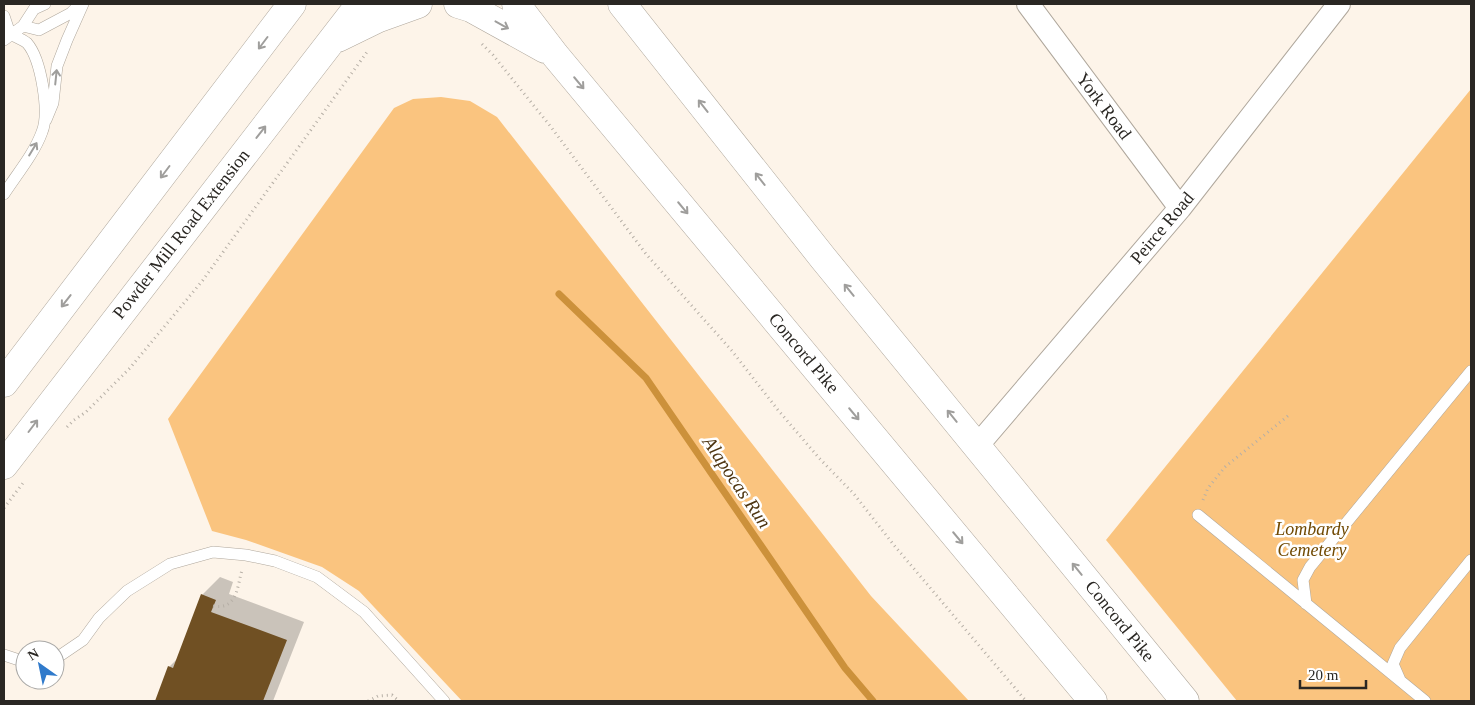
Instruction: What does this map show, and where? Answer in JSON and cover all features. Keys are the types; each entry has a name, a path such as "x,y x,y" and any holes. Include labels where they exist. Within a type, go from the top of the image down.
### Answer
{"highway":[{"name":"Powder Mill Road Extension","path":"4,465 360,4"},
{"path":"330,42 379,18 418,4"},
{"path":"458,4 470,8 555,55"},
{"name":"Concord Pike","path":"516,4 555,55 1093,701"},
{"name":"Concord Pike","path":"622,4 823,258 1185,701"},
{"path":"4,383 291,5"}],"street":[{"name":"York Road","path":"1028,4 1180,208"},
{"name":"Peirce Road","path":"977,446 1180,208 1339,4"}],"lane":[{"path":"7,37 23,26 34,9 45,4"},
{"path":"23,26 39,30 82,4"},
{"path":"5,190 37,143 45,124 53,104 57,66 82,4"},
{"path":"4,16 7,37"},
{"path":"7,37 23,40 33,52 42,81 45,124"},
{"path":"1306,604 1303,580 1310,567 1471,371"},
{"path":"1198,515 1425,701"},
{"path":"65,652 83,640 99,618 127,591 170,564 213,552 246,555 275,561 317,577 364,612 444,701"},
{"path":"1401,682 1393,664 1400,648 1471,560"}],"path":[{"path":"476,38 493,55 551,127 646,254 732,351 807,444 854,494 893,544 1026,701"},
{"path":"66,428 130,368 196,288 370,48"},
{"path":"1198,515 1208,488 1225,467 1289,415"},
{"path":"4,508 27,479"},
{"path":"214,606 223,608 229,605 234,598 246,555"},
{"path":"368,701 378,696 392,695 399,701"}],"green space":[{"name":"Lombardy Cemetery","path":"1471,89 1471,701 1237,701 1106,540"},
{"path":"441,97 470,101 497,117 871,596 969,701 462,701 359,591 322,567 246,540 212,531 168,419 394,108 413,99"}],"building":[{"path":"201,594 216,600 211,612 287,640 263,701 155,701 168,666 173,668"}],"waterway":[{"name":"Alapocas Run","path":"559,294 646,378 845,668 873,701"}]}
